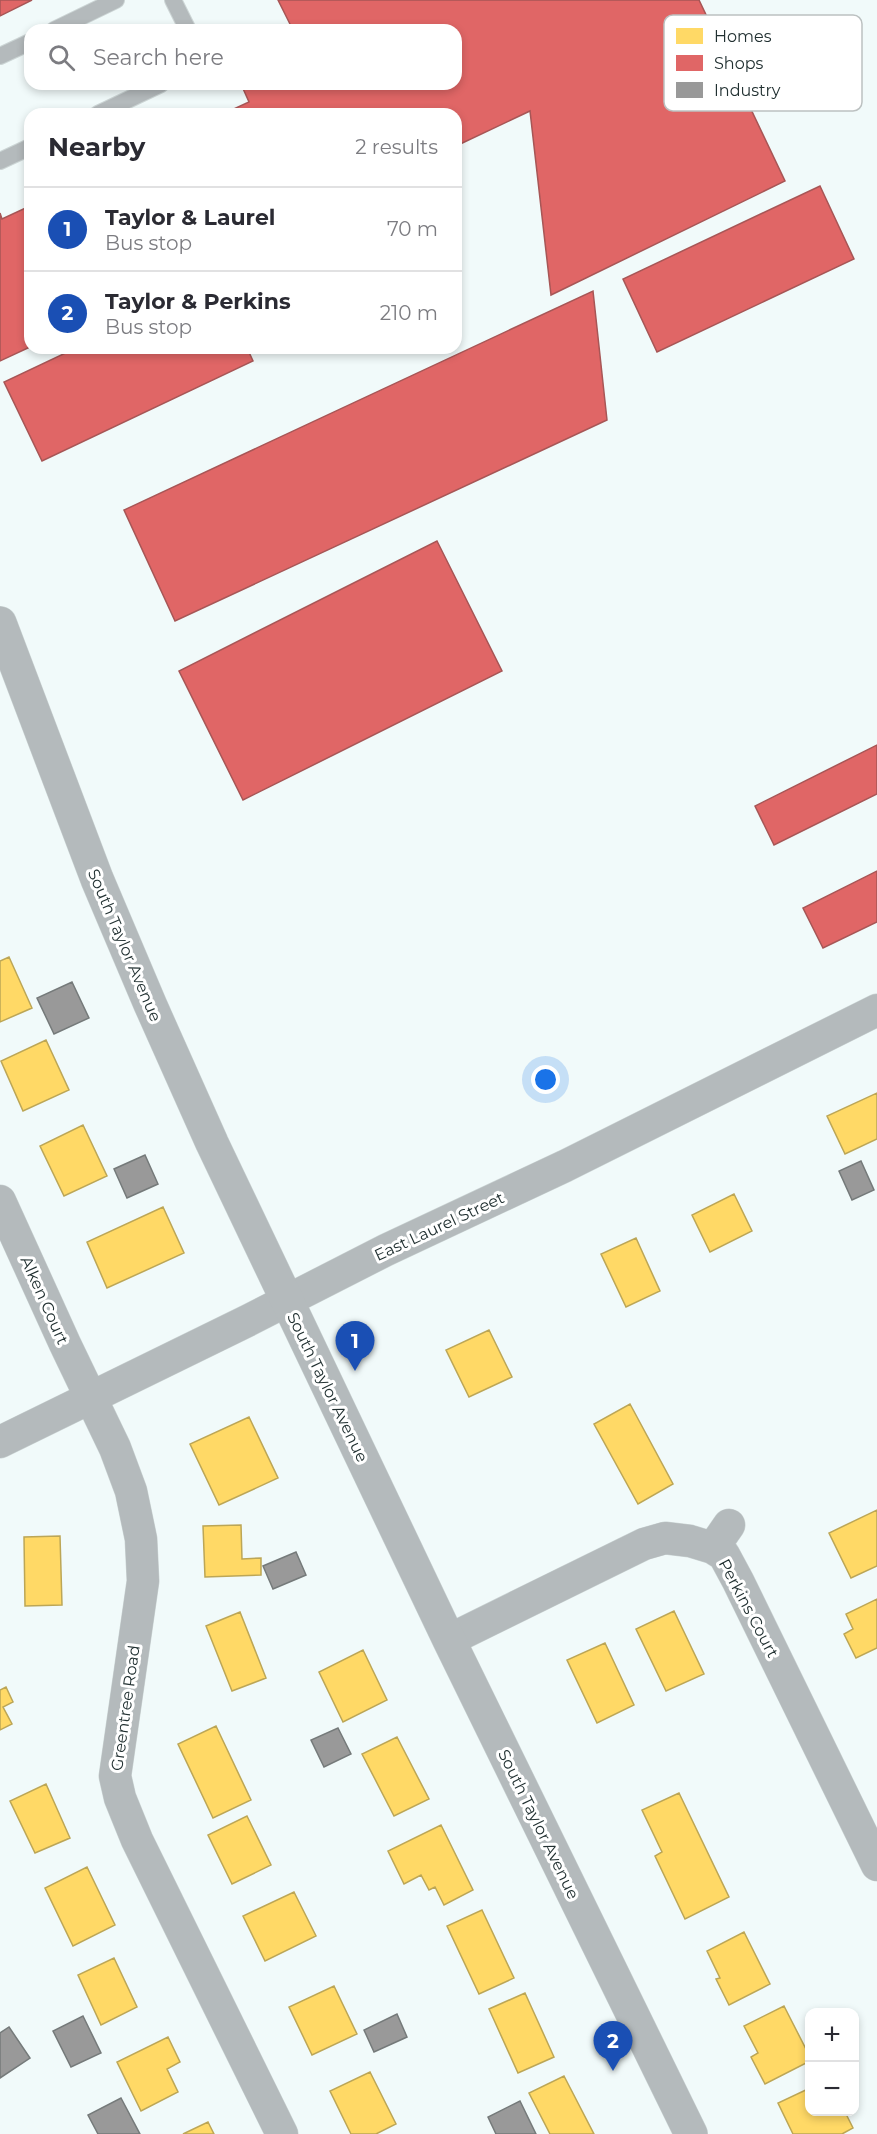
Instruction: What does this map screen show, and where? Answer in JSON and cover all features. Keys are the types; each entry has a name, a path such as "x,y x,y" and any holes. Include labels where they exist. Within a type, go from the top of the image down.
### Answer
{"street":[{"name":"South Taylor Avenue","path":"0,623 97,879 212,1143 449,1640 691,2134"},
{"name":"East Laurel Street","path":"0,1442 386,1250 565,1166 877,1010"},
{"name":"Alken Court","path":"0,1202 64,1344 91,1397"},
{"name":"Greentree Road","path":"91,1397 116,1448 131,1491 141,1549 143,1581 115,1776 120,1798 137,1840 282,2134"},
{"name":"Perkins Court","path":"449,1640 644,1544 665,1538 690,1541 721,1536 723,1555 738,1581 877,1865"}],"lane":[{"path":"66,24 116,0"},
{"path":"173,0 185,24"},
{"path":"0,56 24,45"},
{"path":"111,108 149,90"},
{"path":"0,161 24,150"}],"building: Homes":[{"path":"9,957 32,1008 0,1022 0,961"},
{"path":"46,1040 69,1090 23,1111 1,1061"},
{"path":"877,1093 877,1139 845,1154 827,1116"},
{"path":"83,1125 107,1176 64,1196 40,1146"},
{"path":"734,1194 752,1231 710,1252 692,1215"},
{"path":"163,1207 184,1253 107,1288 87,1242"},
{"path":"636,1238 660,1291 626,1307 601,1254"},
{"path":"489,1330 512,1377 469,1397 446,1350"},
{"path":"630,1404 673,1484 638,1504 594,1424"},
{"path":"249,1417 278,1478 219,1505 190,1444"},
{"path":"877,1510 877,1566 851,1578 829,1533"},
{"path":"241,1525 242,1559 261,1558 261,1575 205,1577 203,1526"},
{"path":"60,1536 62,1605 25,1606 24,1537"},
{"path":"877,1599 877,1648 856,1658 844,1634 853,1629 846,1614"},
{"path":"674,1611 704,1674 666,1691 636,1629"},
{"path":"240,1612 266,1678 232,1691 206,1626"},
{"path":"605,1643 634,1705 597,1723 567,1660"},
{"path":"363,1650 387,1700 343,1722 319,1672"},
{"path":"6,1687 13,1702 3,1707 12,1724 0,1730 0,1690"},
{"path":"216,1726 251,1800 213,1818 178,1744"},
{"path":"397,1737 429,1799 394,1816 362,1754"},
{"path":"46,1784 70,1838 35,1853 10,1801"},
{"path":"679,1793 729,1897 685,1919 655,1856 662,1852 642,1810"},
{"path":"247,1816 271,1865 232,1884 208,1835"},
{"path":"441,1825 473,1890 444,1905 435,1887 429,1890 421,1875 404,1884 388,1851"},
{"path":"87,1867 115,1925 73,1946 45,1888"},
{"path":"294,1892 316,1936 265,1961 243,1916"},
{"path":"482,1910 514,1978 479,1994 447,1926"},
{"path":"744,1932 770,1984 729,2005 716,1979 720,1978 707,1951"},
{"path":"114,1958 137,2007 101,2025 78,1975"},
{"path":"334,1986 357,2034 312,2055 289,2007"},
{"path":"525,1993 554,2057 518,2073 489,2009"},
{"path":"784,2006 805,2047 805,2064 765,2084 751,2057 758,2053 744,2026"},
{"path":"168,2037 180,2062 167,2069 178,2092 141,2111 117,2062"},
{"path":"370,2072 396,2124 376,2134 351,2134 330,2091"},
{"path":"564,2076 594,2134 550,2134 529,2093"},
{"path":"805,2090 805,2116 847,2116 853,2128 842,2134 793,2134 778,2103"},
{"path":"208,2122 214,2134 183,2134"}],"building: Shops":[{"path":"0,0 32,0 0,16"},
{"path":"278,0 699,0 706,15 664,15 664,111 752,111 785,181 551,295 530,111 462,143 462,108 236,108 249,102 244,90 462,90 462,24 290,24"},
{"path":"820,186 854,259 657,352 623,279"},
{"path":"24,209 24,350 0,361 0,213 2,219"},
{"path":"593,291 607,420 175,621 124,510"},
{"path":"63,354 250,354 253,361 42,461 4,382"},
{"path":"437,541 502,671 243,800 179,671"},
{"path":"877,745 877,794 774,845 755,806"},
{"path":"877,871 877,922 823,948 803,908"}],"building: Industry":[{"path":"72,982 89,1018 54,1034 37,998"},
{"path":"145,1155 158,1184 127,1198 114,1169"},
{"path":"861,1161 874,1190 852,1200 839,1171"},
{"path":"296,1552 306,1575 273,1589 263,1566"},
{"path":"338,1728 351,1754 324,1767 311,1740"},
{"path":"397,2014 407,2037 374,2052 364,2030"},
{"path":"83,2016 101,2053 71,2067 53,2031"},
{"path":"9,2027 30,2058 0,2078 0,2033"},
{"path":"121,2098 140,2134 98,2134 88,2115"},
{"path":"520,2101 536,2134 496,2134 488,2117"}],"place":[{"name":"Taylor & Laurel","path":"355,1371"},
{"name":"Taylor & Perkins","path":"613,2071"}]}
